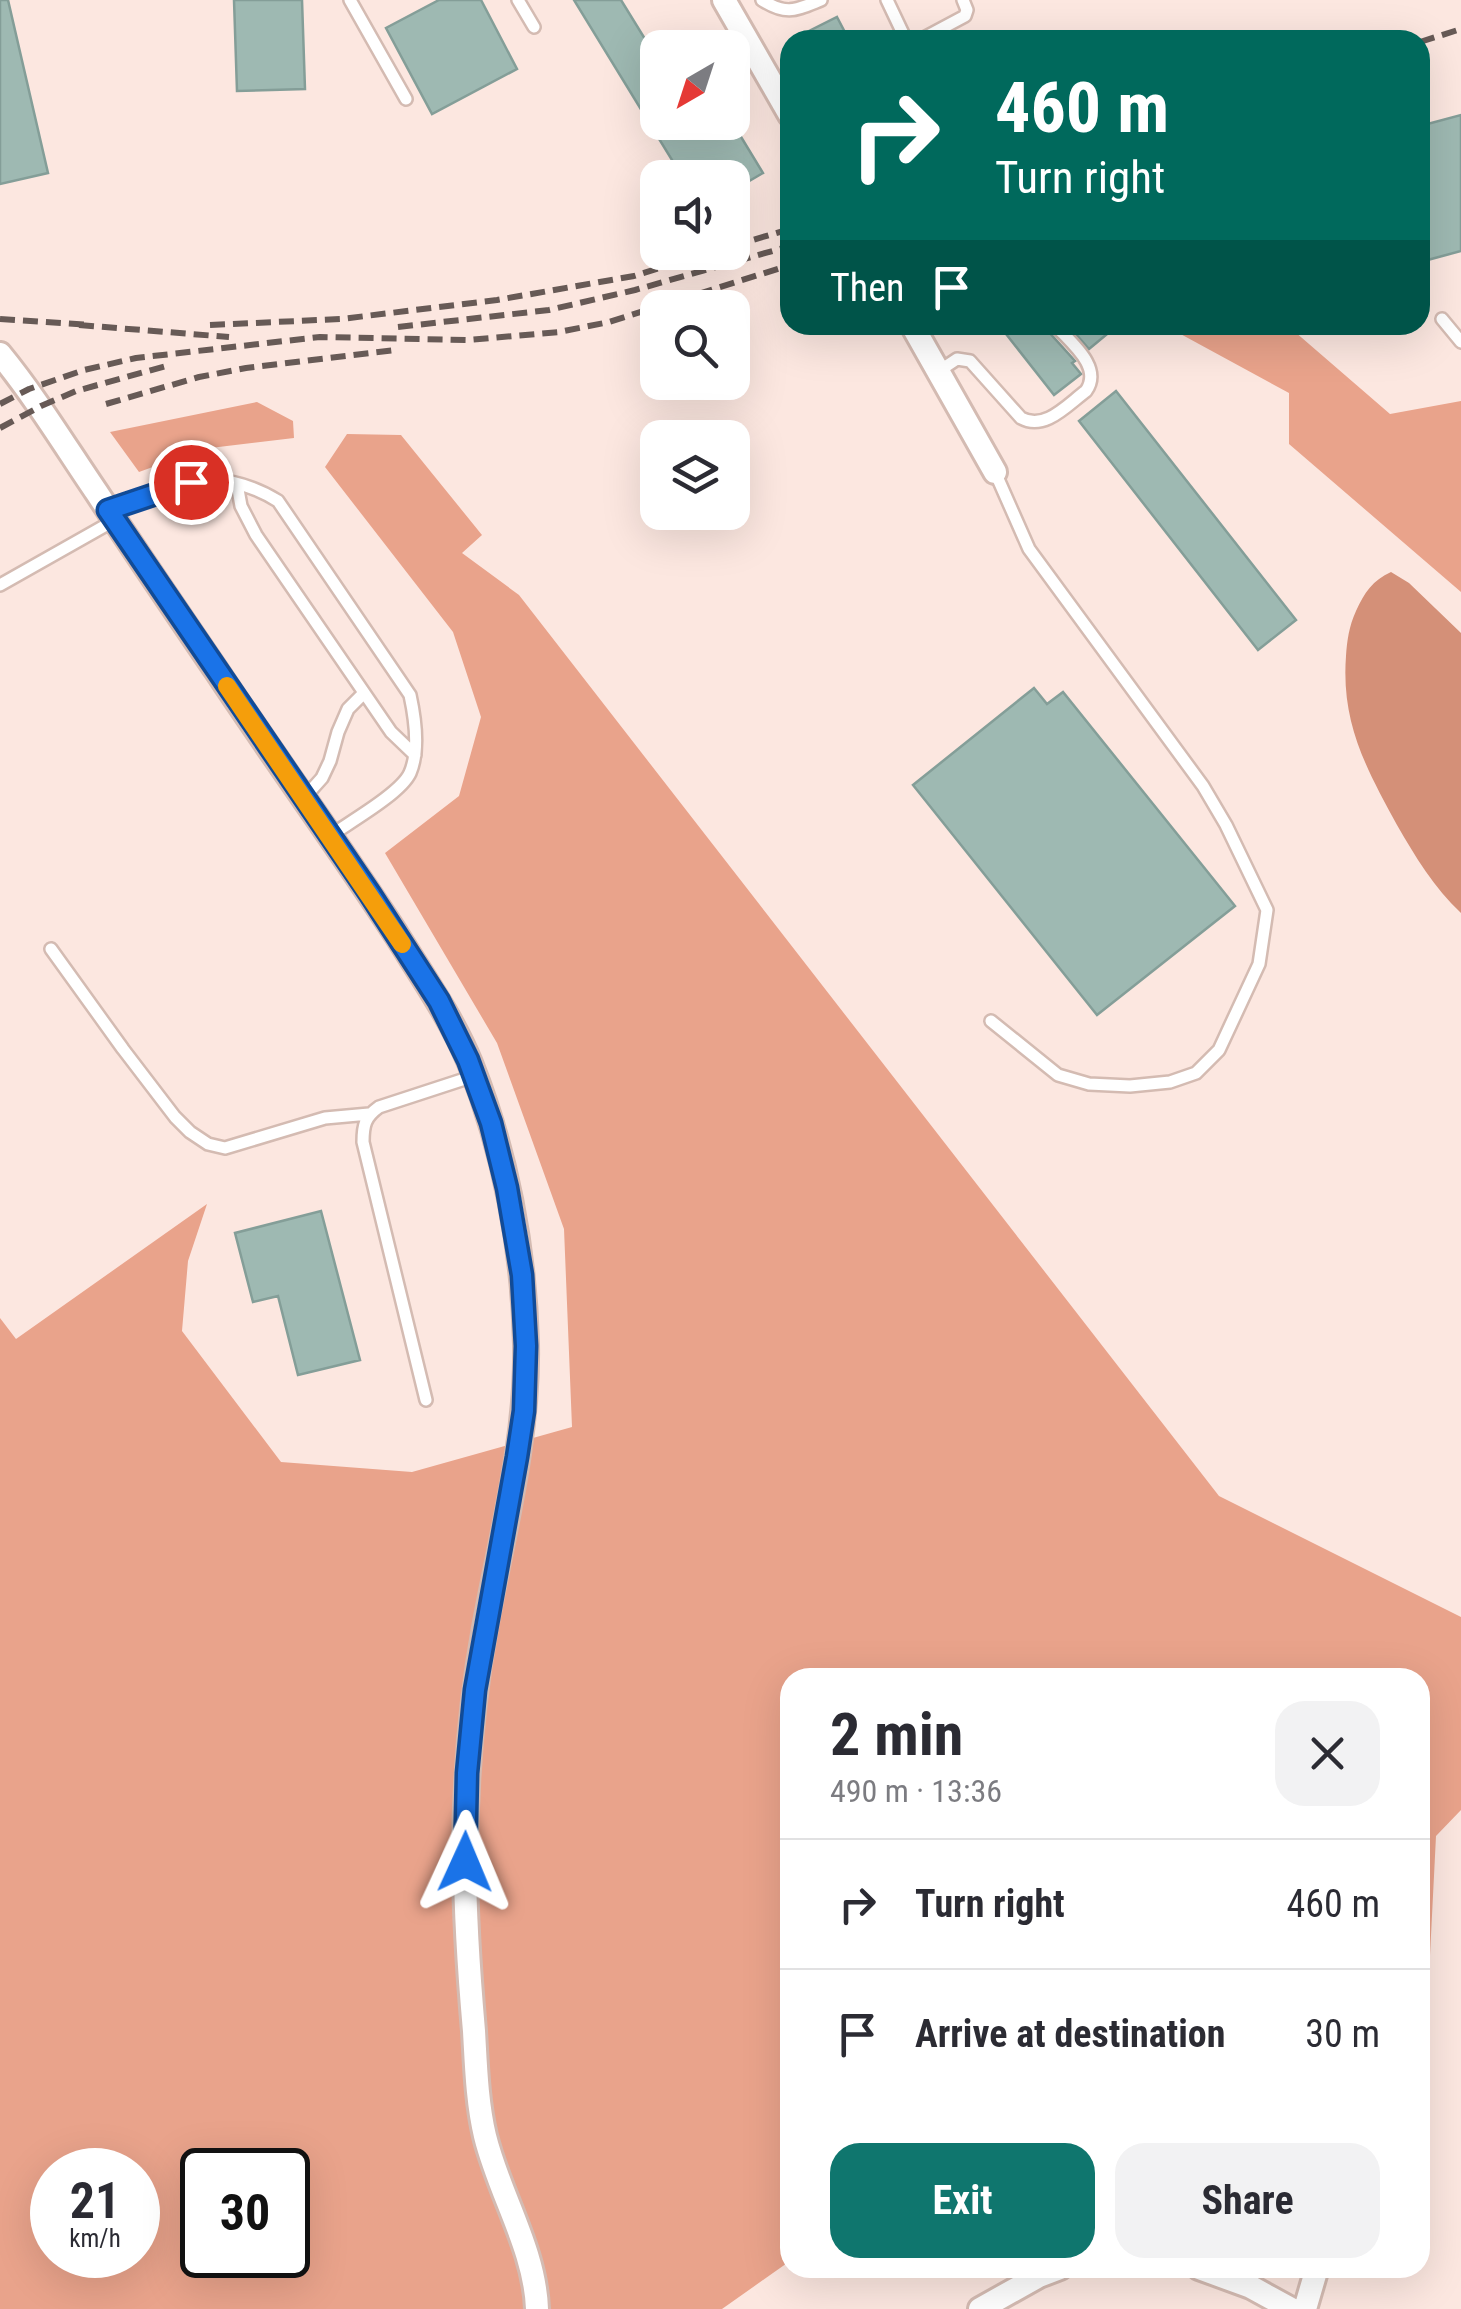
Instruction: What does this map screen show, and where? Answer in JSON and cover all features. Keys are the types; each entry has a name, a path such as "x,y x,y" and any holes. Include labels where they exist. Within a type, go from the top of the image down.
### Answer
{"street":[{"path":"724,0 780,98"},
{"path":"918,335 995,472"},
{"path":"0,354 40,406 439,1001 468,1060 491,1123 522,1275 526,1346 520,1442 484,1634 469,1757 465,1862 468,1960 485,2134 532,2271 537,2309"},
{"path":"980,2309 1034,2278"},
{"path":"1226,2278 1291,2309"},
{"path":"1305,2309 1314,2278"}],"lane":[{"path":"518,0 534,26"},
{"path":"762,0 777,9 794,11 821,0"},
{"path":"887,0 901,30"},
{"path":"939,30 965,16 963,0"},
{"path":"353,1 406,99"},
{"path":"1442,319 1461,342"},
{"path":"939,372 957,360 970,361 1020,418 1030,423 1048,420 1086,391 1093,377 1064,335"},
{"path":"991,1020 1058,1075 1089,1084 1130,1086 1170,1082 1196,1073 1220,1050 1259,964 1267,910 1204,786 1029,548 995,472"},
{"path":"0,585 112,515 191,482 220,480 259,489 278,501 410,695 414,715 415,755 410,774 398,788 330,836"},
{"path":"237,484 241,506 256,535 391,732 415,755"},
{"path":"304,798 322,778 348,709 364,693"},
{"path":"51,949 176,1116 208,1144 224,1148 325,1118 369,1114 474,1076"},
{"path":"369,1114 363,1126 363,1142 426,1400"}],"shaded area":[{"path":"1182,335 1299,335 1390,414 1461,401 1461,592 1289,444 1289,393"},
{"path":"257,402 293,421 294,438 202,449 139,472 110,432"},
{"path":"347,434 401,435 482,535 462,553 519,595 1219,1496 1461,1617 1461,1810 1436,1836 1430,1955 1430,1668 780,1668 780,2268 722,2309 0,2309 0,1318 16,1339 207,1204 188,1261 182,1331 281,1462 412,1472 572,1427 564,1229 497,1043 385,853 459,796 481,717 453,632 325,467"},
{"path":"1391,572 1409,583 1461,633 1461,913 1418,860 1397,825 1366,764 1352,724 1345,680 1350,628 1366,593"}],"building":[{"path":"0,0 8,0 48,173 0,184"},
{"path":"234,0 302,0 305,89 237,91"},
{"path":"439,0 481,0 517,69 432,114 386,28"},
{"path":"574,0 621,0 640,31 640,108"},
{"path":"837,17 844,30 811,30"},
{"path":"1461,115 1461,251 1430,259 1430,123"},
{"path":"660,140 743,140 763,173 750,181 750,160 672,160"},
{"path":"1007,335 1052,335 1075,361 1072,363 1081,374 1054,395"},
{"path":"1077,335 1106,335 1089,349"},
{"path":"1116,391 1296,620 1258,650 1079,421"},
{"path":"1034,688 1047,704 1063,692 1235,906 1097,1015 913,785"},
{"path":"321,1211 360,1360 298,1375 278,1296 253,1302 235,1233"}],"railway":[{"path":"1430,39 1461,29"},
{"path":"750,241 780,232"},
{"path":"398,327 549,310 780,249"},
{"path":"0,404 29,389 84,370 136,358 320,337 469,340 559,332 609,322 780,268"},
{"path":"210,325 341,319 497,300 653,270"},
{"path":"0,319 90,325"},
{"path":"79,325 229,337"},
{"path":"106,404 246,368 395,350"},
{"path":"0,428 76,391 166,366"}],"slow traffic":[{"path":"227,686 402,944"}],"route":[{"path":"191,482 108,510 439,1001 468,1060 491,1123 507,1188 522,1275 524,1411 475,1690 467,1773 465,1862"}]}
